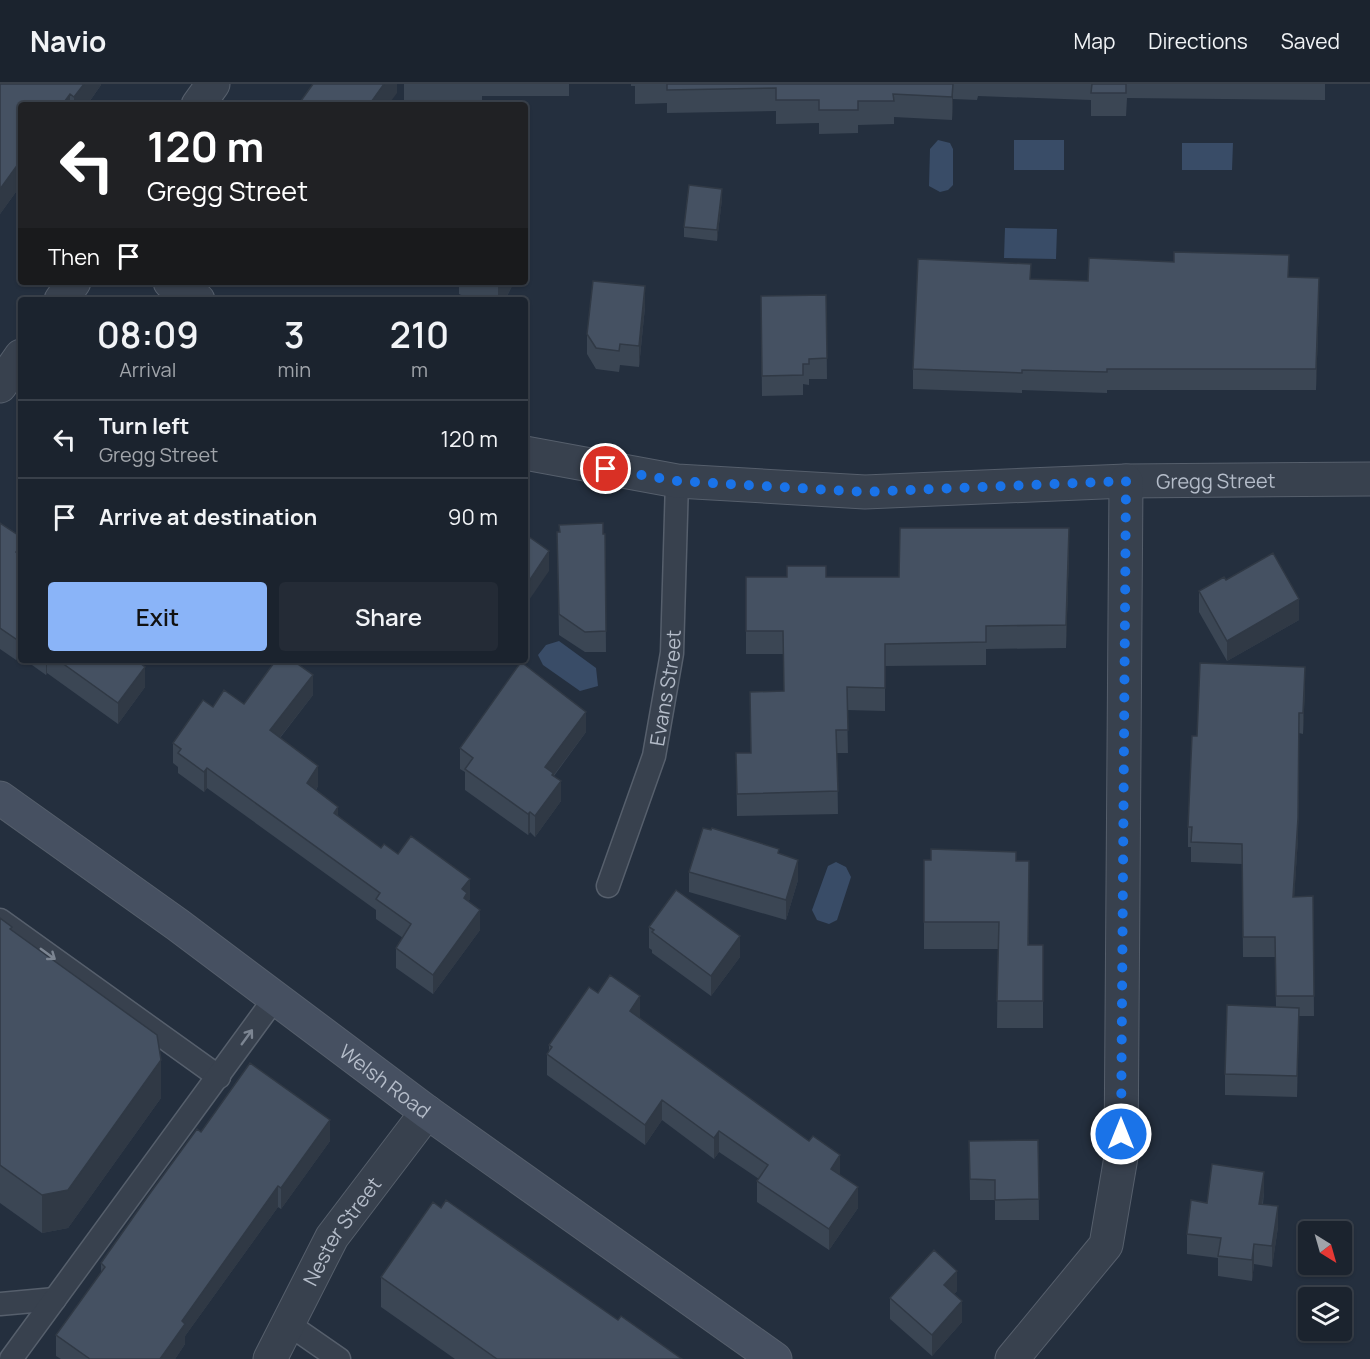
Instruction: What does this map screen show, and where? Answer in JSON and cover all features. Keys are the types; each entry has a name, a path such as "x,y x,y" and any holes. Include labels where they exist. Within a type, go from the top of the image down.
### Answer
{"main road":[{"name":"Welsh Road","path":"0,798 276,998 427,1112 775,1359"}],"street":[{"path":"200,102 213,84"},
{"path":"175,285 193,297"},
{"path":"0,386 18,361"},
{"name":"Gregg Street","path":"528,454 677,481 865,492 1126,481 1370,479"},
{"path":"1012,1359 1106,1245 1121,1157 1126,481"},
{"name":"Nester Street","path":"270,1359 286,1323 332,1237 427,1112"}],"lane":[{"name":"Evans Street","path":"608,886 654,756 672,653 677,481"},
{"path":"0,920 219,1077"},
{"path":"11,1359 276,998"},
{"path":"0,1304 55,1299"},
{"path":"286,1323 339,1359"}],"water":[{"path":"938,140 950,143 953,149 953,185 948,190 940,192 929,186 930,149"},
{"path":"1014,140 1064,140 1064,170 1014,170"},
{"path":"1182,143 1233,143 1232,170 1182,170"},
{"path":"1005,228 1057,229 1056,259 1004,258"},
{"path":"559,641 596,668 598,686 580,691 543,665 538,655 546,645"},
{"path":"836,862 846,867 851,877 837,920 829,924 817,920 812,910 828,866"}],"building":[{"path":"0,84 84,84 74,97 70,94 64,102 18,102 18,164 0,189"},
{"path":"313,84 384,84 371,102 300,102"},
{"path":"667,84 953,84 952,97 893,94 894,101 858,101 858,110 819,110 819,100 776,100 776,88 667,90"},
{"path":"1092,84 1126,84 1126,93 1091,93"},
{"path":"689,185 722,189 717,230 684,227"},
{"path":"1174,252 1289,255 1288,277 1319,278 1316,369 1107,369 1107,372 1022,370 1022,373 913,369 918,259 1031,264 1030,279 1088,281 1089,258 1174,262"},
{"path":"593,281 645,286 639,346 620,344 619,351 596,348 587,334"},
{"path":"826,295 827,358 809,359 809,364 803,364 803,375 762,376 761,296"},
{"path":"0,523 18,535 16,552 18,553 18,636 16,639 0,628"},
{"path":"603,523 606,631 585,632 559,614 557,532 560,532 559,525"},
{"path":"900,528 1069,528 1066,625 986,626 986,642 885,644 885,688 847,687 848,730 836,730 838,791 737,794 736,753 751,753 750,692 784,691 783,631 746,631 746,577 787,577 787,566 826,566 826,577 899,577"},
{"path":"528,536 549,551 528,582"},
{"path":"1273,553 1299,599 1227,641 1199,591 1224,577 1226,580"},
{"path":"62,663 140,663 145,667 118,703"},
{"path":"274,663 296,663 313,675 270,730 318,766 307,783 338,807 334,813 381,848 384,844 398,854 411,836 470,879 462,889 467,893 464,898 480,910 433,975 396,948 411,924 376,899 380,893 207,768 204,772 178,753 181,749 173,743 203,700 213,707 224,690 244,704"},
{"path":"520,663 586,712 545,767 561,781 535,816 530,812 528,814 465,769 473,758 460,748"},
{"path":"1200,663 1305,667 1303,713 1299,713 1298,818 1293,897 1313,896 1314,996 1276,996 1275,937 1243,937 1242,844 1191,842 1192,827 1188,827 1192,736 1197,736"},
{"path":"703,828 711,830 712,828 779,849 778,853 798,860 786,900 689,872"},
{"path":"931,849 1016,852 1016,861 1029,861 1028,945 1043,945 1043,1001 997,1001 999,922 924,922 924,860 931,860"},
{"path":"676,890 740,936 711,976 652,932 654,930 649,927"},
{"path":"0,918 12,927 10,929 157,1035 161,1060 68,1190 42,1195 0,1165"},
{"path":"610,975 640,996 630,1011 809,1141 813,1136 840,1155 831,1169 858,1187 829,1229 757,1181 768,1165 719,1131 714,1138 662,1100 645,1125 547,1054 552,1047 549,1045 589,987 598,993"},
{"path":"1227,1005 1299,1008 1297,1076 1225,1074"},
{"path":"250,1063 330,1120 281,1188 278,1186 182,1321 185,1324 160,1359 90,1359 56,1335 105,1267 101,1263 148,1196 197,1129 201,1132"},
{"path":"1038,1140 1039,1199 995,1200 995,1180 970,1179 969,1141"},
{"path":"1212,1164 1264,1172 1259,1204 1278,1206 1272,1246 1254,1244 1252,1260 1218,1256 1221,1238 1187,1234 1191,1200 1207,1203"},
{"path":"446,1200 618,1320 621,1316 682,1359 497,1359 381,1277 433,1202 441,1208"},
{"path":"934,1250 957,1271 944,1285 962,1301 932,1335 890,1298"}],"route":[{"path":"606,469 677,481 865,492 1126,481 1121,1134"}]}
